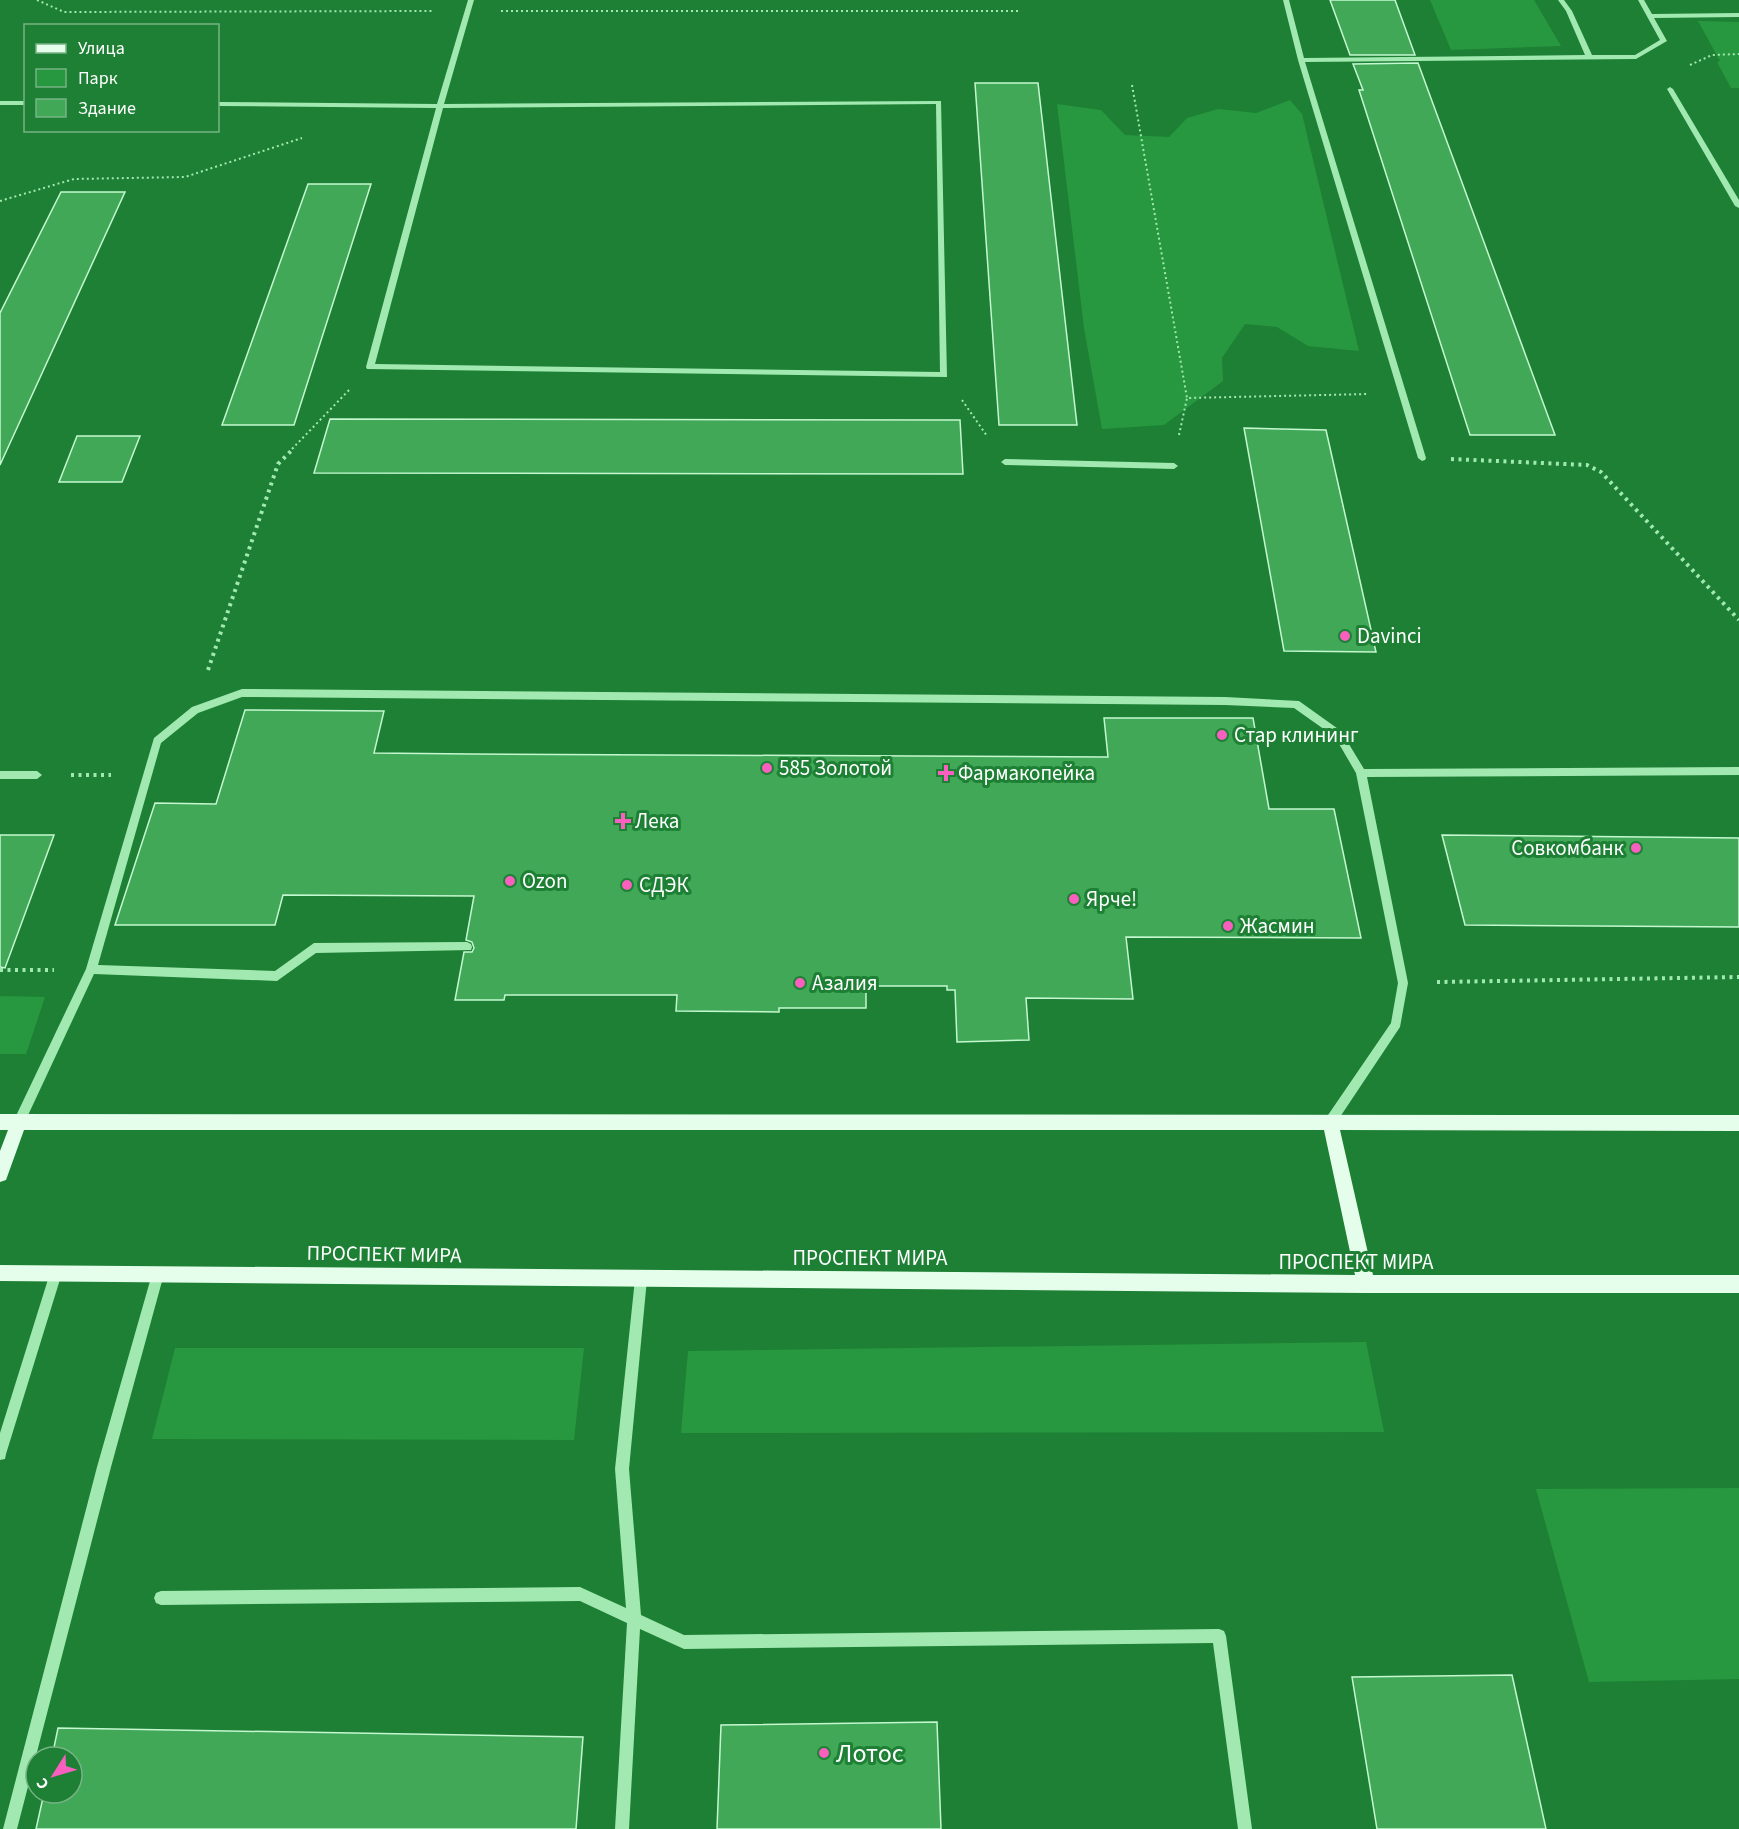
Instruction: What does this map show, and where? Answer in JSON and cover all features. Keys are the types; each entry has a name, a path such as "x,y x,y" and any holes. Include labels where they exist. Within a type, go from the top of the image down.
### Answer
{"main road":[{"path":"0,1122 1739,1124"},
{"path":"0,1174 19,1122"},
{"path":"1330,1122 1366,1284"},
{"name":"ПРОСПЕКТ МИРА","path":"0,1273 1366,1284 1739,1284"}],"street":[{"path":"219,104 440,106 939,102 944,375 370,367 440,106 471,0"},
{"path":"1286,0 1301,60 1422,458"},
{"path":"1561,0 1569,11 1589,57"},
{"path":"1301,60 1636,57 1664,41 1641,0"},
{"path":"1650,16 1739,15"},
{"path":"1670,89 1739,206"},
{"path":"0,103 24,103"},
{"path":"1005,462 1174,466"},
{"path":"19,1122 91,969 157,741 195,710 242,693 1225,701 1296,704 1338,734 1361,773 1403,983 1396,1024 1330,1122"},
{"path":"1361,773 1739,771"},
{"path":"0,775 37,775"},
{"path":"91,969 277,976 314,948 467,947"},
{"path":"0,1454 56,1273"},
{"path":"10,1829 101,1478 158,1274"},
{"path":"622,1829 634,1619 622,1469 642,1279"},
{"path":"161,1598 580,1594 684,1642 1219,1636 1245,1829"}],"path":[{"path":"37,0 64,12 1019,11"},
{"path":"1670,89 1688,65 1712,55 1739,54"},
{"path":"1132,85 1186,398 1174,466"},
{"path":"0,201 74,179 184,177 307,136"},
{"path":"195,710 278,464 370,367"},
{"path":"944,375 1005,462"},
{"path":"1186,398 1403,393"},
{"path":"1422,458 1587,465 1601,472 1739,620"},
{"path":"37,775 147,775"},
{"path":"0,970 91,969"},
{"path":"1403,983 1739,977"}],"green space":[{"path":"1430,0 1534,0 1561,46 1451,50"},
{"path":"1698,21 1739,22 1739,88 1731,88 1717,62 1720,61"},
{"path":"1290,100 1302,114 1359,351 1308,346 1277,327 1245,324 1222,358 1223,381 1164,425 1102,429 1084,328 1057,104 1101,110 1125,135 1169,137 1187,118 1218,109 1256,113"},
{"path":"0,996 45,997 26,1054 0,1054"},
{"path":"1366,1342 1384,1432 681,1433 688,1351"},
{"path":"175,1348 584,1348 574,1440 152,1439"},
{"path":"1739,1488 1739,1679 1589,1682 1536,1489"}],"building":[{"path":"1330,0 1395,0 1415,55 1350,55"},
{"path":"1418,63 1555,435 1470,435 1359,90 1363,90 1353,64"},
{"path":"975,83 1038,83 1077,425 999,425"},
{"path":"308,184 371,184 294,425 222,425"},
{"path":"61,192 125,192 0,465 0,313"},
{"path":"330,419 960,420 963,474 314,473"},
{"path":"1244,428 1326,430 1376,652 1284,651"},
{"path":"77,436 140,436 122,482 59,482"},
{"path":"245,710 384,711 374,753 472,754 1108,757 1104,718 1253,718 1269,809 1334,809 1361,938 1126,937 1133,999 1026,998 1029,1040 957,1042 955,990 947,990 947,986 866,986 866,1008 779,1008 779,1012 676,1011 677,995 505,995 504,1000 455,1000 464,952 472,952 474,948 472,942 466,940 474,896 283,895 275,925 115,925 155,803 216,804"},
{"path":"0,835 54,835 5,968 0,967"},
{"path":"1442,835 1739,838 1739,927 1465,925"},
{"path":"1512,1675 1546,1829 1377,1829 1352,1677"},
{"path":"937,1722 941,1829 717,1829 721,1725"},
{"path":"58,1728 583,1737 576,1829 36,1829 41,1805 84,1805 84,1745 54,1745"}],"place":[{"name":"Davinci","path":"1345,636"},
{"name":"Стар клининг","path":"1222,735"},
{"name":"585 Золотой","path":"767,768"},
{"name":"Фармакопейка","path":"946,773"},
{"name":"Лека","path":"623,821"},
{"name":"Совкомбанк","path":"1636,848"},
{"name":"Ozon","path":"510,881"},
{"name":"СДЭК","path":"627,885"},
{"name":"Ярче!","path":"1074,899"},
{"name":"Жасмин","path":"1228,926"},
{"name":"Азалия","path":"800,983"},
{"name":"Лотос","path":"824,1753"}]}
